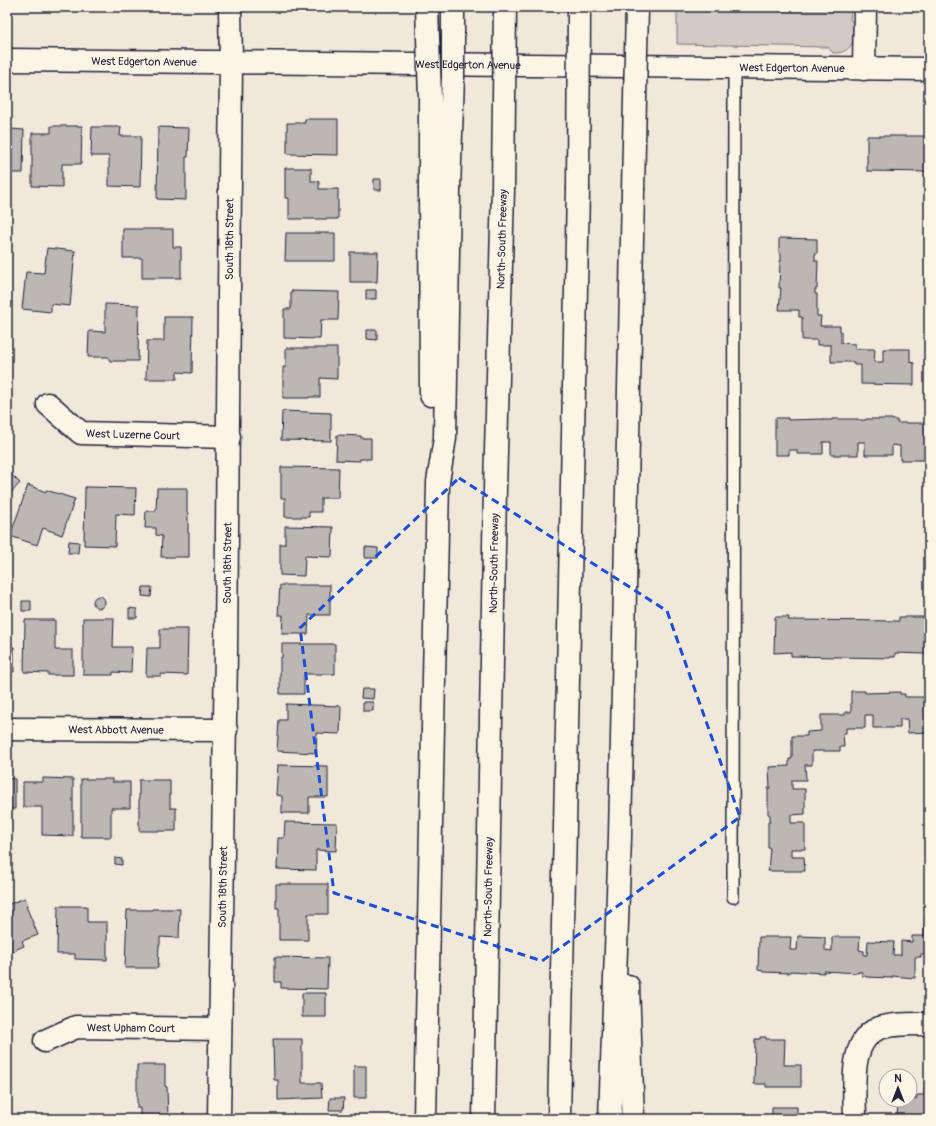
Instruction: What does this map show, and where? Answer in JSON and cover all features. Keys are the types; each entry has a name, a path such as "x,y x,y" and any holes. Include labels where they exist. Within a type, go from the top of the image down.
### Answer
{"main road":[{"name":"South 18th Street","path":"219,1119 226,730 229,437 230,7"},
{"path":"425,1119 438,482 445,438 440,190 430,98 427,7"},
{"path":"440,190 453,78 453,7"},
{"name":"North-South Freeway","path":"484,1119 495,489 503,189 505,7"},
{"path":"559,1119 578,190 579,7"},
{"path":"610,1119 620,837 637,7"},
{"path":"864,68 865,7"},
{"name":"West Edgerton Avenue","path":"7,60 929,69"},
{"name":"West Luzerne Court","path":"48,404 81,433 229,437"},
{"name":"West Abbott Avenue","path":"7,730 226,730"},
{"path":"620,837 633,1119"},
{"path":"855,1119 856,1058 859,1047 865,1038 875,1030 883,1027 929,1024"},
{"name":"West Upham Court","path":"45,1041 76,1027 220,1029"}],"lane":[{"path":"733,897 734,68"}],"highlighted area":[{"path":"459,478 667,611 740,817 542,961 334,893 300,628"}],"shaded area":[{"path":"677,7 851,7 850,20 855,23 854,35 851,45 845,51 833,53 828,47 677,44"}],"building":[{"path":"305,119 338,119 338,155 287,154 287,123 305,123"},
{"path":"7,125 11,126 11,129 24,130 23,173 7,173"},
{"path":"51,126 82,126 81,164 62,164 62,187 32,186 32,133 51,133"},
{"path":"92,127 121,127 120,136 141,136 140,187 109,186 109,156 91,156"},
{"path":"158,127 189,128 188,157 186,157 186,200 157,199"},
{"path":"867,136 929,136 929,172 867,171"},
{"path":"285,168 311,168 311,181 319,181 319,189 338,189 338,219 289,219 289,198 285,198"},
{"path":"374,179 381,179 381,190 374,190"},
{"path":"123,229 173,229 173,247 181,247 181,278 142,278 142,258 123,258"},
{"path":"286,233 335,233 335,261 285,261"},
{"path":"779,238 817,239 817,254 815,254 815,261 818,261 817,289 815,289 815,294 817,294 817,316 821,316 820,326 840,326 841,343 855,344 855,349 875,349 874,362 883,362 883,349 910,349 910,362 914,363 914,385 861,384 861,365 854,365 854,362 831,362 831,345 817,345 817,340 802,340 802,317 799,317 799,310 779,310 781,288 779,288 781,254 779,253"},
{"path":"47,248 75,251 70,306 51,304 51,312 22,309 26,272 44,273"},
{"path":"350,252 378,252 377,282 350,282"},
{"path":"366,290 376,290 376,299 366,299"},
{"path":"291,291 339,292 338,320 321,320 320,339 284,338 284,309 291,309"},
{"path":"105,304 139,305 138,361 110,361 108,357 88,357 89,331 105,332"},
{"path":"164,317 193,317 192,373 177,372 177,379 146,379 147,341 164,341"},
{"path":"367,330 377,330 377,340 367,339"},
{"path":"286,348 337,348 337,379 320,378 320,397 283,398 283,367 286,367"},
{"path":"282,411 331,413 331,441 281,440"},
{"path":"775,418 788,418 788,420 892,419 897,420 897,423 926,423 926,425 929,425 929,447 927,447 926,460 900,460 900,446 892,445 892,455 865,455 865,442 858,442 858,455 831,455 831,442 823,442 823,454 797,454 797,450 789,450 789,455 775,455"},
{"path":"337,435 371,438 371,459 360,459 360,461 336,460"},
{"path":"281,467 339,468 338,498 321,498 321,512 309,512 309,517 285,517 285,498 281,498"},
{"path":"7,470 20,483 7,497"},
{"path":"28,485 46,492 46,490 75,499 62,535 43,528 37,545 10,536"},
{"path":"85,487 136,488 135,515 116,514 115,546 84,545"},
{"path":"157,488 187,488 189,557 161,557 162,536 156,535 156,528 145,528 146,511 156,511"},
{"path":"285,526 333,527 332,557 305,556 304,576 280,575 280,544 285,544"},
{"path":"69,541 79,542 78,553 68,553"},
{"path":"365,547 378,548 378,558 365,558"},
{"path":"280,585 330,585 330,615 309,615 308,634 282,634 283,615 278,615"},
{"path":"143,587 152,587 151,597 142,596"},
{"path":"97,596 101,596 105,602 101,608 97,608 93,604 93,600"},
{"path":"22,601 31,601 31,611 22,611"},
{"path":"129,608 137,609 137,618 129,618"},
{"path":"775,617 789,617 788,620 899,621 899,617 929,617 929,653 895,653 895,657 890,658 791,656 791,652 774,653"},
{"path":"83,618 114,618 113,647 132,647 131,673 113,672 113,675 83,675"},
{"path":"25,620 55,620 55,650 73,650 73,675 48,675 48,673 24,672"},
{"path":"160,629 188,629 187,675 161,674 161,676 146,676 147,648 160,648"},
{"path":"282,644 335,644 335,674 304,674 304,694 280,694 280,658 282,658"},
{"path":"7,646 14,647 14,672 7,672"},
{"path":"362,689 374,689 373,699 361,698"},
{"path":"851,691 865,691 865,693 900,692 900,694 905,694 905,697 929,697 929,732 908,733 907,719 900,719 900,728 873,728 873,715 865,715 865,728 846,728 846,733 843,733 844,747 840,747 840,751 812,751 812,765 805,765 806,780 792,780 792,789 805,789 805,814 791,815 791,823 805,823 805,849 791,849 791,857 804,857 805,871 768,871 770,848 768,848 768,822 770,822 770,815 768,814 768,788 770,788 769,767 789,766 789,759 792,759 792,736 807,736 807,732 821,731 821,715 845,715 845,712 851,712"},
{"path":"363,702 373,702 373,711 363,711"},
{"path":"286,704 341,706 340,734 317,733 316,753 277,751 279,720 286,720"},
{"path":"278,765 328,766 328,797 309,797 309,813 282,813 282,796 276,795"},
{"path":"7,778 15,779 15,809 7,809"},
{"path":"43,778 73,779 73,836 42,835 42,807 23,807 23,782 43,782"},
{"path":"81,779 112,779 112,782 130,782 130,808 111,808 111,837 81,837"},
{"path":"139,780 170,780 170,808 176,808 176,831 139,831"},
{"path":"285,822 337,823 336,851 316,850 316,870 277,869 278,838 284,838"},
{"path":"115,858 122,859 122,865 115,864"},
{"path":"276,884 328,884 328,914 308,914 308,940 279,940 279,908 276,908"},
{"path":"25,898 28,905 26,906 38,935 22,941 24,946 7,953 7,905"},
{"path":"58,906 87,906 87,922 107,922 107,960 75,959 75,954 57,954"},
{"path":"180,909 179,938 160,937 158,968 125,968 127,910"},
{"path":"925,918 929,919 929,954 921,954 921,957 915,957 915,978 892,976 892,978 866,977 862,976 862,972 824,971 824,973 790,971 789,973 763,972 758,970 759,937 791,937 790,950 797,950 798,936 825,937 825,950 832,951 832,937 860,937 859,950 864,951 864,955 867,955 868,941 894,942 893,955 901,955 901,941 912,942 912,936 924,936"},
{"path":"275,957 328,958 327,989 281,988 281,982 275,982"},
{"path":"302,993 326,993 326,1017 302,1017"},
{"path":"760,1037 766,1037 766,1039 785,1039 784,1065 801,1065 801,1087 766,1087 766,1084 754,1084 755,1039 760,1039"},
{"path":"273,1039 302,1039 302,1083 321,1083 322,1098 278,1100 278,1080 274,1080"},
{"path":"137,1065 165,1065 168,1119 140,1119 140,1108 137,1108"},
{"path":"354,1066 366,1066 366,1098 354,1098"},
{"path":"925,1081 929,1081 929,1119 897,1119 898,1108 918,1108 918,1095 924,1095"},
{"path":"330,1098 344,1098 343,1110 329,1110"},
{"path":"772,1107 797,1107 797,1119 772,1119"}]}
